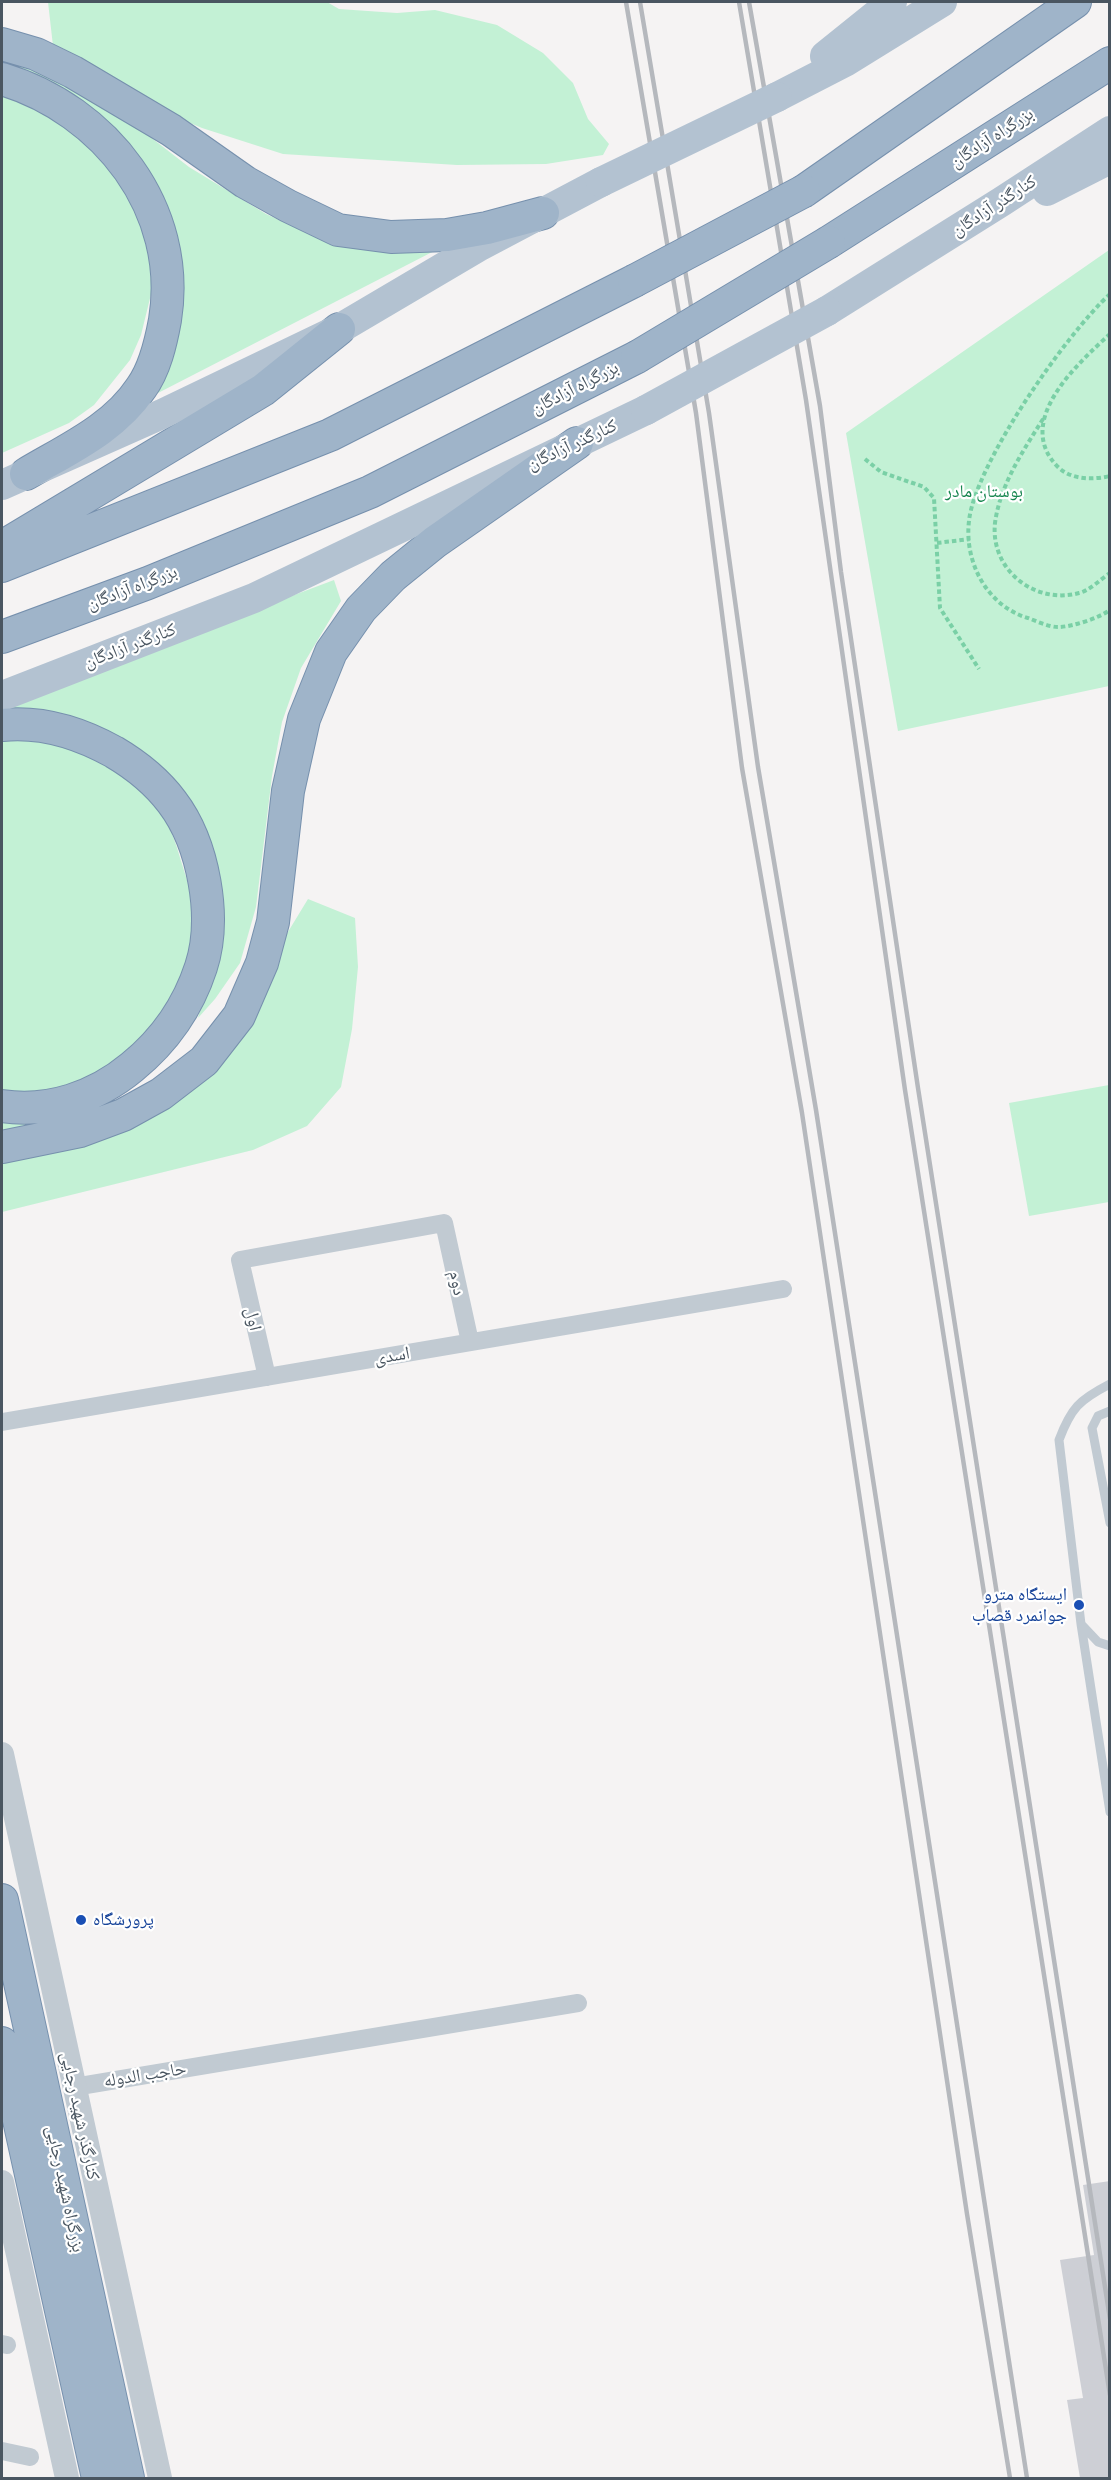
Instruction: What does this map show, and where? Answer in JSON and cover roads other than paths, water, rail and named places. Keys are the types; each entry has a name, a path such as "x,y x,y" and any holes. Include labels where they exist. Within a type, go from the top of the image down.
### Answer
{"highway":[{"path":"2,566 330,435 634,281 804,191 1075,2"},
{"path":"2,44 36,54 73,72 171,130 245,182 338,230 391,237 447,235 487,228 543,213"},
{"name":"بزرگراه آزادگان","path":"2,637 148,583 370,492 637,357 829,242 1110,63"},
{"path":"2,79 50,98 72,112 108,144 139,185 160,229 167,270 167,305 162,338 142,387 124,410 102,428 14,480"},
{"path":"2,547 263,390 339,329"},
{"path":"2,1147 80,1131 123,1115 161,1094 204,1061 239,1016 262,963 273,922 290,781 304,719 331,652 361,609 393,576 435,542 577,443"},
{"path":"2,724 36,724 87,739 125,759 151,780 173,803 192,839 201,865 207,902 207,936 201,966 186,1005 164,1036 143,1058 119,1078 94,1092 65,1103 35,1107 2,1106"},
{"name":"بزرگراه شهید رجایی","path":"2,1900 128,2478"},
{"name":"بزرگراه شهید رجایی","path":"2,2043 98,2478"}],"main road":[{"path":"777,97 892,2"},
{"path":"14,480 162,414 339,329 478,247 601,182 845,62 942,2"},
{"name":"کنارگذر آزادگان","path":"2,696 254,598 646,410 827,311 1110,131"},
{"path":"943,238 1110,159"}],"street":[{"name":"اول","path":"267,1377 240,1260 444,1223"},
{"name":"دوم","path":"444,1223 470,1342"},
{"name":"اسدی","path":"2,1422 783,1288"},
{"name":"کنارگذر شهید رجایی","path":"2,1754 86,2085 160,2478"},
{"name":"حاجب الدوله","path":"144,2075 578,2003"},
{"name":"حاجب الدوله","path":"86,2085 121,2079"},
{"path":"2,2182 67,2478"},
{"path":"2,2451 30,2457"}],"lane":[{"path":"1110,1384 1088,1396 1069,1414 1059,1440 1081,1624 1110,1812"},
{"path":"1110,1411 1098,1416 1092,1428 1110,1523"},
{"path":"1081,1624 1098,1641 1110,1646"},
{"name":"حاجب الدوله","path":"121,2079 144,2075"}],"railway":[{"path":"626,2 696,413 742,768 802,1113 967,2214 1010,2478"},
{"path":"640,2 709,413 758,767 816,1110 1027,2478"},
{"path":"739,2 806,400 905,1090 1110,2395"},
{"path":"749,2 820,406 841,572 918,1088 1110,2319"}],"place":[{"name":"ایستگاه مترو جوانمرد قصاب","path":"1079,1605"},
{"name":"پرورشگاه","path":"81,1920"}],"park label":[{"name":"بوستان مادر","path":"984,492"}]}
